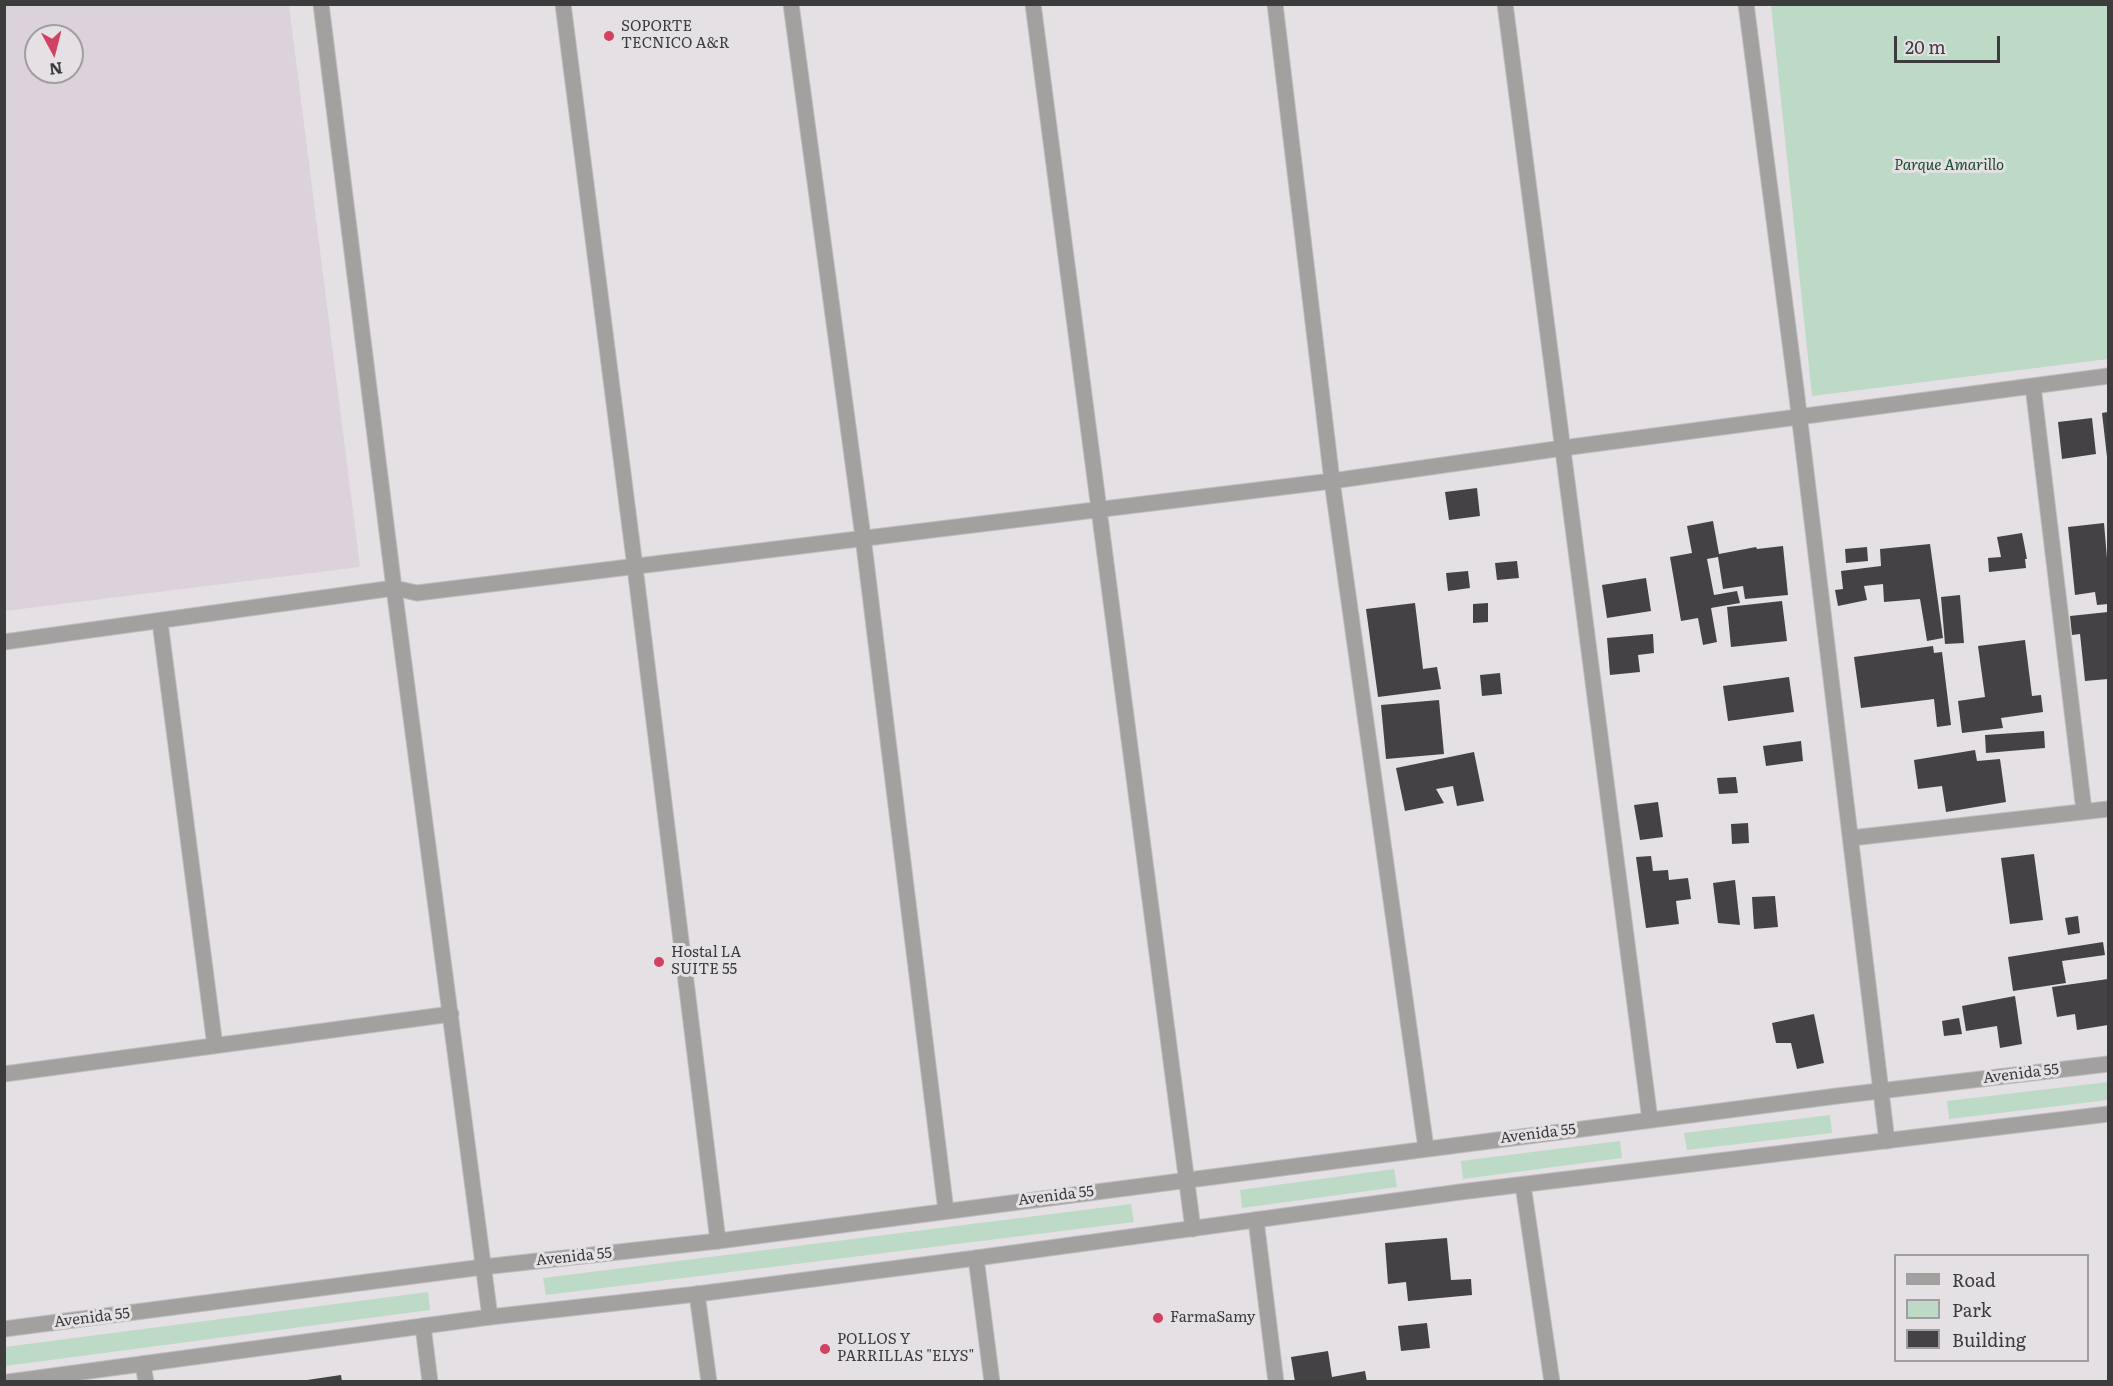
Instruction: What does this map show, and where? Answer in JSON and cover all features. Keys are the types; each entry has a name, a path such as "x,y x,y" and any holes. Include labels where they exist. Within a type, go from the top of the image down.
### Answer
{"street":[{"path":"321,4 394,588 490,1317"},
{"path":"563,4 718,1241"},
{"path":"791,4 862,537 946,1211"},
{"path":"1033,4 1193,1229"},
{"path":"1275,4 1332,481 1426,1148"},
{"path":"1505,4 1650,1120"},
{"path":"1746,4 1799,416 1887,1141"},
{"path":"4,642 394,588 417,593 1332,481 1799,416 2109,376"},
{"path":"2033,386 2084,811"},
{"path":"160,622 215,1046"},
{"path":"1851,838 2109,809"},
{"path":"4,1074 451,1014"},
{"name":"Avenida 55","path":"4,1329 483,1267 718,1241 1426,1148 2109,1064"},
{"path":"8,1382 490,1317 697,1294 1523,1185 2109,1114"},
{"path":"1523,1185 1552,1382"},
{"path":"1256,1220 1276,1382"},
{"path":"976,1258 992,1382"},
{"path":"697,1294 709,1382"},
{"path":"423,1326 430,1382"},
{"path":"143,1364 146,1382"}],"shaded area":[{"path":"4,5 289,5 360,567 5,611"}],"green space":[{"name":"Parque Amarillo","path":"1771,5 2108,5 2108,359 1812,396"},
{"path":"2108,1082 2108,1100 1949,1119 1947,1101"},
{"path":"1830,1115 1832,1133 1687,1150 1684,1133"},
{"path":"1620,1141 1622,1158 1463,1179 1461,1161"},
{"path":"1394,1169 1397,1187 1242,1208 1240,1190"},
{"path":"1131,1204 1134,1222 546,1295 543,1278"},
{"path":"428,1292 430,1310 5,1366 5,1347"}],"building":[{"path":"2108,412 2108,457 2107,457 2102,413"},
{"path":"2092,418 2096,454 2062,459 2058,422"},
{"path":"1477,488 1480,516 1449,520 1445,492"},
{"path":"1713,521 1719,554 1756,547 1757,549 1783,546 1788,595 1745,599 1743,586 1723,589 1718,557 1707,559 1714,595 1737,591 1740,603 1711,608 1717,642 1703,645 1698,618 1681,621 1670,557 1692,553 1687,526"},
{"path":"2104,523 2108,604 2097,605 2095,592 2075,595 2068,527"},
{"path":"2022,533 2027,559 2025,559 2026,568 1989,572 1988,558 2001,557 1997,537"},
{"path":"1930,544 1943,638 1927,641 1920,599 1884,602 1883,584 1864,586 1867,600 1838,606 1835,590 1843,589 1841,571 1881,566 1880,549"},
{"path":"1867,547 1868,561 1846,563 1845,549"},
{"path":"1517,561 1519,578 1497,580 1495,563"},
{"path":"1468,571 1470,588 1448,591 1446,573"},
{"path":"1646,578 1651,611 1607,618 1602,585"},
{"path":"1960,595 1964,643 1945,644 1941,597"},
{"path":"1782,601 1787,641 1731,647 1727,607"},
{"path":"1415,603 1423,669 1437,667 1441,689 1378,697 1366,609"},
{"path":"1488,603 1488,622 1473,623 1473,604"},
{"path":"2108,612 2108,679 2085,681 2080,634 2072,635 2070,616"},
{"path":"1653,634 1654,653 1638,655 1640,672 1610,675 1607,638"},
{"path":"2025,640 2032,696 2041,695 2043,712 2001,718 2003,728 1962,733 1958,701 1985,697 1978,646"},
{"path":"1933,646 1934,653 1942,652 1951,725 1937,727 1934,699 1861,708 1854,657"},
{"path":"1500,673 1502,694 1482,696 1480,675"},
{"path":"1789,677 1794,712 1728,721 1723,686"},
{"path":"1439,700 1444,754 1386,759 1381,705"},
{"path":"2044,731 2045,748 1986,753 1985,735"},
{"path":"1801,741 1803,761 1766,766 1763,746"},
{"path":"1975,750 1977,761 2000,759 2006,802 1946,812 1942,786 1918,789 1914,760"},
{"path":"1474,752 1484,801 1457,806 1453,786 1436,789 1444,803 1405,811 1396,768"},
{"path":"1736,777 1738,793 1719,794 1717,778"},
{"path":"1658,802 1663,837 1640,840 1634,805"},
{"path":"1748,823 1749,843 1732,844 1731,824"},
{"path":"2034,854 2043,920 2010,924 2001,858"},
{"path":"1651,856 1653,871 1668,870 1669,880 1688,878 1691,899 1676,901 1679,924 1646,928 1636,857"},
{"path":"1735,880 1740,925 1718,923 1713,883"},
{"path":"1775,896 1778,927 1754,929 1752,897"},
{"path":"2078,916 2080,933 2068,935 2065,918"},
{"path":"2103,942 2105,955 2062,961 2066,983 2013,991 2008,957"},
{"path":"2108,979 2108,1025 2077,1030 2075,1014 2057,1017 2052,987"},
{"path":"2015,996 2022,1044 2000,1048 1997,1026 1966,1031 1962,1006"},
{"path":"1814,1014 1824,1063 1797,1069 1791,1043 1776,1043 1772,1023"},
{"path":"1959,1018 1962,1034 1944,1036 1942,1021"},
{"path":"1447,1238 1451,1280 1471,1279 1472,1295 1408,1301 1406,1282 1388,1284 1385,1243"},
{"path":"1427,1323 1430,1348 1401,1351 1398,1326"},
{"path":"1328,1351 1332,1377 1365,1371 1367,1382 1295,1382 1291,1357"},
{"path":"341,1375 342,1382 307,1382 307,1380"}],"place":[{"name":"SOPORTE TECNICO A&R","path":"609,36"},
{"name":"Hostal LA SUITE 55","path":"659,962"},
{"name":"FarmaSamy","path":"1158,1318"},
{"name":"POLLOS Y PARRILLAS \"ELYS\"","path":"825,1349"}]}
